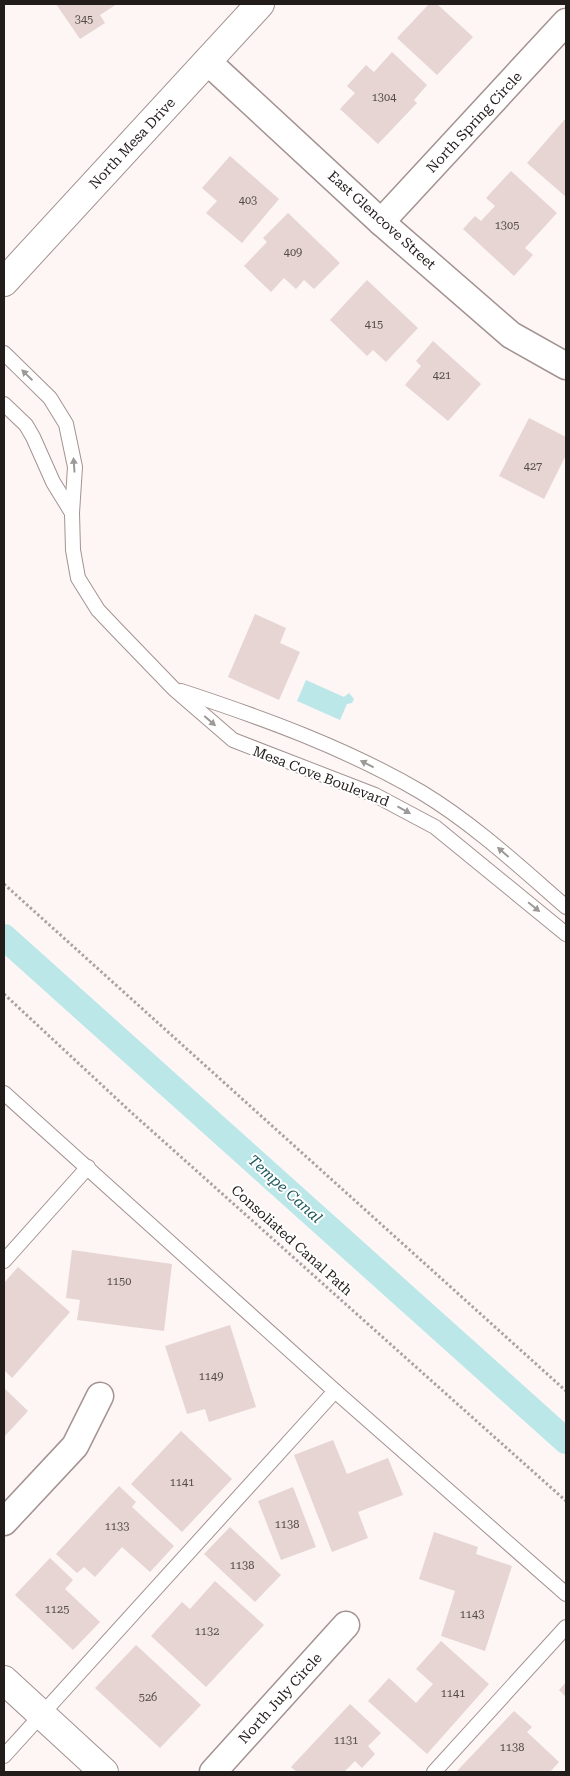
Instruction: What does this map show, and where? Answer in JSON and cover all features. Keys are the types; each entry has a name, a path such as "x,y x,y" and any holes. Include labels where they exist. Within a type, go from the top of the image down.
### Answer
{"main road":[{"name":"North Mesa Drive","path":"4,282 260,4"},
{"path":"4,1680 104,1772"}],"street":[{"name":"North Spring Circle","path":"381,222 566,22"},
{"name":"East Glencove Street","path":"207,61 381,222 511,335 566,366"},
{"path":"4,1522 75,1446 100,1396"},
{"name":"North July Circle","path":"213,1772 346,1625"}],"lane":[{"name":"Mesa Cove Boulevard","path":"4,353 50,398 64,418 70,436 75,466 72,513 73,550 78,578 98,610 174,689 233,740 375,795 435,827 566,934"},
{"name":"Mesa Cove Boulevard","path":"4,404 30,431 53,482 72,513"},
{"name":"Mesa Cove Boulevard","path":"174,689 261,717 349,756 421,792 482,834 566,907"},
{"path":"4,1092 335,1390 566,1594"},
{"path":"4,1260 88,1167"},
{"path":"4,1756 335,1390"},
{"path":"434,1772 566,1627"}],"path":[{"path":"4,884 566,1391"},
{"name":"Consoliated Canal Path","path":"4,994 134,1114 566,1500"}],"water":[{"path":"306,680 344,697 349,693 354,699 352,703 347,704 340,720 297,701"}],"building":[{"path":"56,4 117,4 100,15 105,23 80,39"},
{"path":"429,4 437,4 473,37 437,75 397,38"},
{"path":"392,52 427,85 414,100 417,103 378,144 340,109 355,93 347,86 366,65 374,72"},
{"path":"566,118 566,197 527,163"},
{"path":"230,156 279,199 242,243 206,213 217,201 202,188"},
{"path":"511,171 557,213 525,248 533,255 514,276 463,229 475,216 481,221 495,206 486,198"},
{"path":"288,213 340,263 314,289 304,280 296,289 284,278 271,292 244,266 267,242 263,238"},
{"path":"367,280 418,328 386,362 373,350 367,356 330,320"},
{"path":"433,341 481,384 448,421 405,385 421,366 416,361"},
{"path":"529,418 566,437 566,455 544,499 499,476"},
{"path":"255,614 286,628 280,643 300,652 279,700 228,677"},
{"path":"72,1250 172,1264 164,1331 77,1320 80,1300 66,1298"},
{"path":"18,1267 70,1312 12,1378 4,1370 4,1283"},
{"path":"230,1325 256,1407 209,1422 205,1409 187,1414 165,1346"},
{"path":"4,1388 28,1411 4,1437"},
{"path":"181,1431 232,1479 182,1532 131,1484"},
{"path":"333,1440 347,1474 388,1458 403,1495 358,1512 368,1538 332,1552 294,1455"},
{"path":"119,1486 136,1502 132,1507 174,1546 150,1572 122,1547 95,1577 84,1567 77,1573 56,1554"},
{"path":"293,1487 316,1547 281,1560 258,1501"},
{"path":"230,1527 281,1575 255,1602 204,1554"},
{"path":"434,1532 478,1547 476,1554 512,1566 485,1651 441,1636 455,1591 419,1579"},
{"path":"50,1558 73,1580 65,1589 100,1622 73,1650 15,1595"},
{"path":"215,1581 264,1625 206,1687 151,1636 182,1602 190,1609"},
{"path":"441,1641 489,1684 427,1754 368,1701 389,1678 416,1703 433,1684 416,1669"},
{"path":"136,1645 201,1705 160,1748 95,1688"},
{"path":"566,1682 566,1697 559,1690"},
{"path":"350,1704 381,1733 368,1746 375,1754 362,1768 355,1761 344,1772 297,1772 291,1767"},
{"path":"514,1711 532,1727 527,1732 559,1762 550,1772 456,1772"}],"waterway":[{"name":"Tempe Canal","path":"4,937 566,1441"}]}
